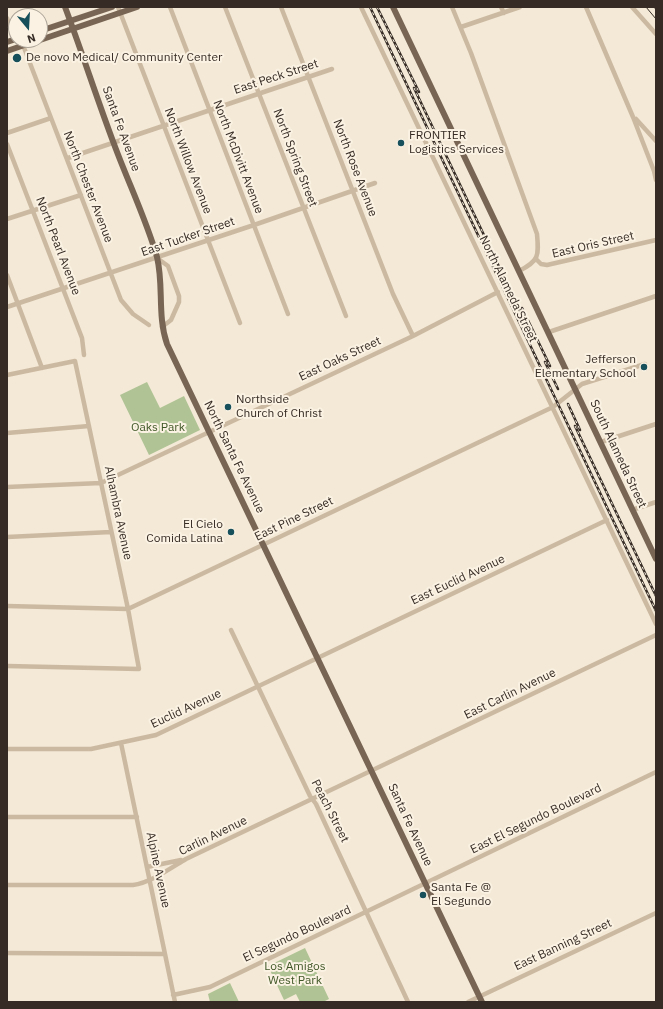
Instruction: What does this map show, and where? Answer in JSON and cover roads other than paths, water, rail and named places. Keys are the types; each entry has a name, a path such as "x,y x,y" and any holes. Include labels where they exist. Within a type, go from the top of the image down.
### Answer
{"main road":[{"name":"Santa Fe Avenue","path":"65,7 113,142 147,228 157,258"},
{"path":"48,28 112,7"},
{"path":"48,37 120,10 137,7"},
{"name":"North Alameda Street","path":"393,7 519,272"},
{"path":"7,51 17,48"},
{"name":"North Santa Fe Avenue","path":"157,258 160,273 162,328 167,344 318,658"},
{"name":"South Alameda Street","path":"519,272 549,332 656,559"},
{"name":"Santa Fe Avenue","path":"318,658 481,999"}],"street":[{"name":"North McDivitt Avenue","path":"170,7 288,314"},
{"name":"North Spring Street","path":"225,7 346,316"},
{"name":"North Rose Avenue","path":"281,7 393,294 413,336"},
{"name":"North Alameda Street","path":"361,7 656,624"},
{"path":"452,7 461,27 534,224 538,243 536,259 533,264 519,272"},
{"path":"501,7 504,12"},
{"path":"461,27 520,7"},
{"path":"586,7 633,116 654,170 656,180"},
{"path":"632,7 656,34"},
{"name":"North Willow Avenue","path":"120,10 240,323"},
{"name":"North Chester Avenue","path":"24,48 68,158 121,300 133,314 149,325"},
{"name":"East Peck Street","path":"68,158 332,69"},
{"path":"633,116 656,141"},
{"path":"7,133 51,118"},
{"name":"North Pearl Avenue","path":"7,144 64,288 82,338 84,355"},
{"name":"East Tucker Street","path":"7,307 353,192 375,183"},
{"path":"7,219 81,195"},
{"name":"East Oris Street","path":"536,259 541,264 547,265 656,240"},
{"path":"157,258 168,266 180,302 171,320 162,328"},
{"path":"7,275 42,368 7,375"},
{"name":"East Oaks Street","path":"7,487 101,483 413,336 498,292"},
{"path":"549,332 656,296"},
{"name":"Alhambra Avenue","path":"7,666 138,669 128,609 75,361 42,368"},
{"name":"East Pine Street","path":"7,606 128,609 553,407 582,384 645,364"},
{"path":"601,442 656,424"},
{"path":"7,433 89,426"},
{"path":"632,510 656,502"},
{"name":"East Euclid Avenue","path":"318,658 607,520"},
{"path":"7,537 111,532"},
{"name":"Peach Street","path":"231,630 312,799 322,816 408,1002"},
{"name":"East Carlin Avenue","path":"372,771 656,635"},
{"name":"Euclid Avenue","path":"7,749 88,749 156,735 318,658"},
{"name":"Alpine Avenue","path":"121,742 175,1002"},
{"name":"Carlin Avenue","path":"7,885 133,885 150,880 186,859 372,771"},
{"name":"East El Segundo Boulevard","path":"426,884 656,772"},
{"path":"7,817 137,818"},
{"path":"147,868 186,859"},
{"name":"El Segundo Boulevard","path":"173,995 210,987 426,884"},
{"name":"East Banning Street","path":"468,1002 481,999 656,913"},
{"path":"7,953 165,954"}],"tram line":[{"path":"646,7 656,19"}],"railway":[{"path":"370,7 656,611"},
{"path":"377,7 419,92"},
{"path":"414,88 522,315"},
{"path":"522,308 550,366"},
{"path":"545,362 558,389"},
{"path":"568,404 580,430"},
{"path":"575,426 656,596"}],"place":[{"name":"De novo Medical/ Community Center","path":"17,58"},
{"name":"FRONTIER Logistics Services","path":"401,143"},
{"name":"Jefferson Elementary School","path":"644,367"},
{"name":"Northside Church of Christ","path":"228,407"},
{"name":"El Cielo Comida Latina","path":"231,532"},
{"name":"Santa Fe @ El Segundo","path":"423,895"}],"park label":[{"name":"Oaks Park","path":"158,428"},
{"name":"Los Amigos West Park","path":"295,974"}]}
